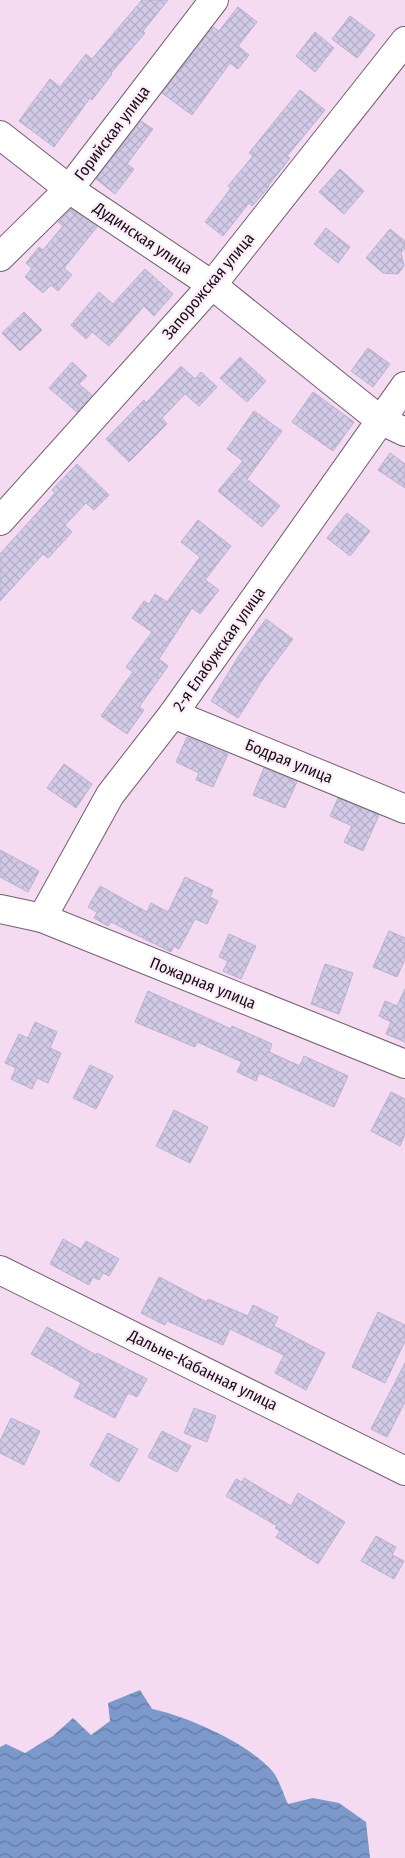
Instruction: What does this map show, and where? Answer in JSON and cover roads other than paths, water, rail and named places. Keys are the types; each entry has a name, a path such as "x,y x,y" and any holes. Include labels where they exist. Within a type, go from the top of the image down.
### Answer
{"street":[{"name":"Горийская улица","path":"0,257 69,189 214,0"},
{"name":"Запорожская улица","path":"0,521 212,285 405,41"},
{"name":"Дудинская улица","path":"0,135 69,189 212,285 380,420 405,432"},
{"name":"2-я Елабужская улица","path":"42,918 110,795 173,714 405,386"},
{"name":"Бодрая улица","path":"173,714 405,809"},
{"name":"Пожарная улица","path":"0,908 42,918 405,1064"},
{"name":"Дальне-Кабанная улица","path":"0,1270 405,1471"}],"water":[{"path":"140,1690 152,1709 200,1725 249,1751 273,1772 280,1783 288,1804 313,1798 339,1803 366,1822 370,1858 0,1858 0,1747 6,1744 25,1753 53,1736 73,1718 91,1735 110,1721 108,1703"}]}
